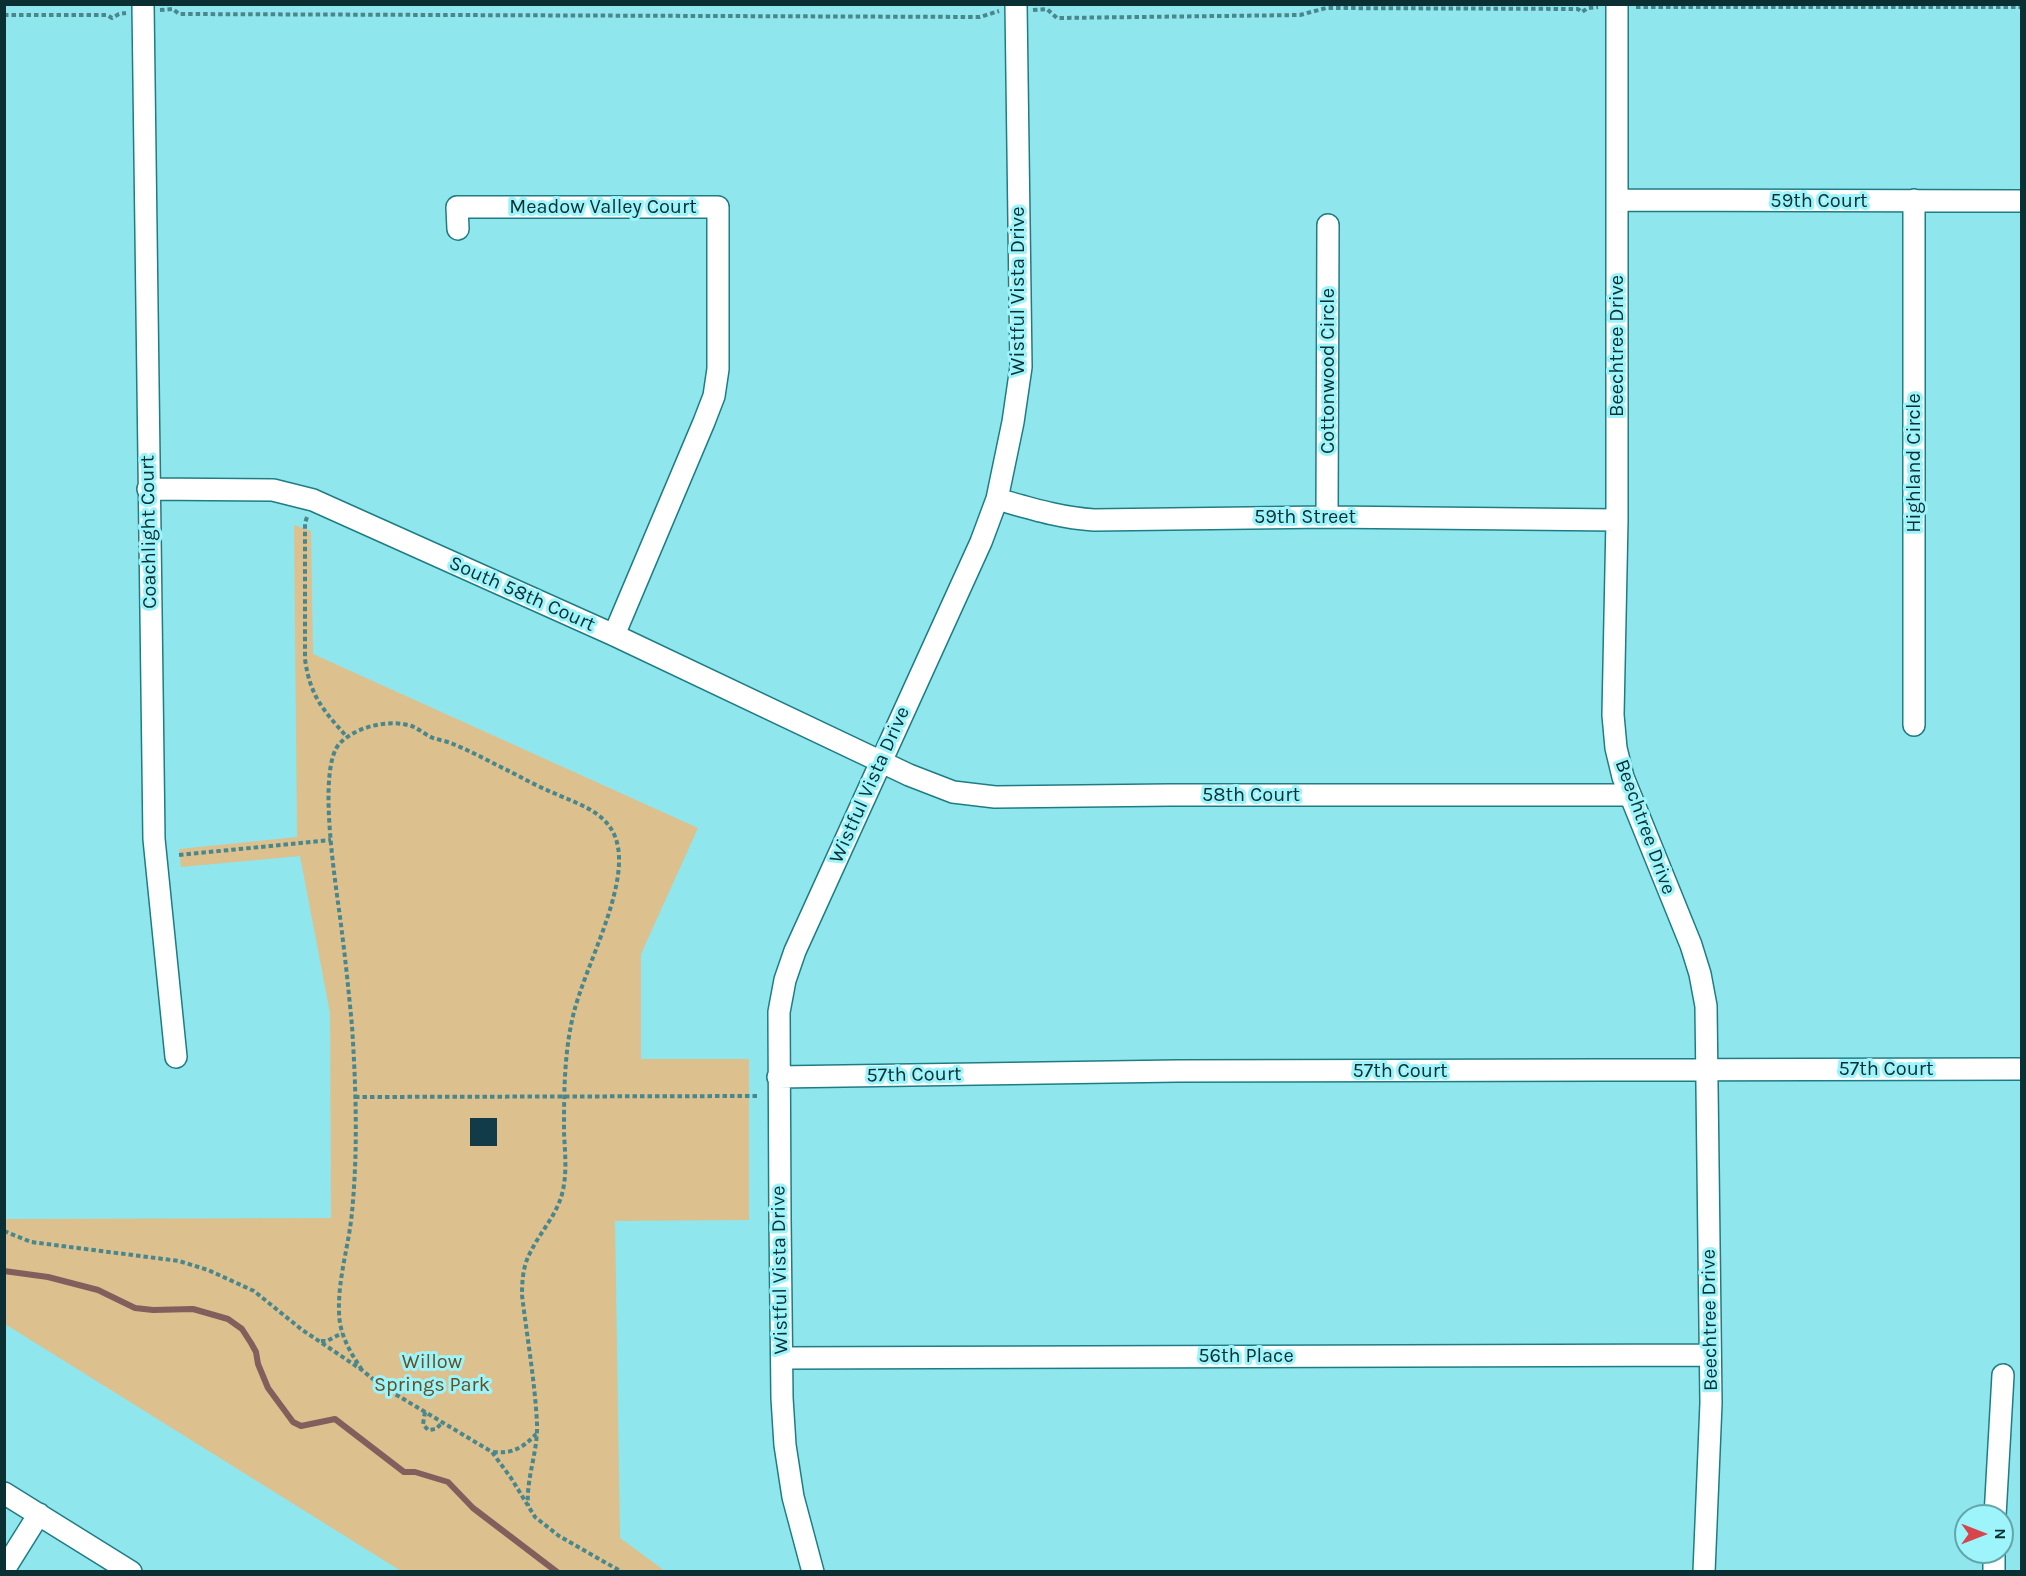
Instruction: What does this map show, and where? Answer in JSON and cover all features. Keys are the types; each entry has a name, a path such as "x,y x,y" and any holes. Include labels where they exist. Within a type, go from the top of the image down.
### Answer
{"street":[{"name":"Coachlight Court","path":"143,4 154,839 176,1057"},
{"name":"Wistful Vista Drive","path":"813,1572 793,1497 786,1456 782,1358 779,1012 785,980 795,951 880,761 960,591 997,499 1013,423 1021,367 1016,4"},
{"name":"Beechtree Drive","path":"1617,4 1617,520 1613,715 1616,748 1629,795 1691,945 1700,974 1706,1006 1711,1442 1704,1572"},
{"name":"59th Court","path":"1617,200 2022,201"},
{"name":"Highland Circle","path":"1914,200 1914,726"},
{"name":"Meadow Valley Court","path":"458,229 457,207 718,207 719,349 714,396 614,635"},
{"name":"Cottonwood Circle","path":"1327,516 1328,225"},
{"name":"South 58th Court","path":"148,489 265,489 313,500 614,635 880,761"},
{"name":"59th Street","path":"997,499 1045,513 1094,520 1327,516 1617,520"},
{"name":"58th Court","path":"880,761 936,786 981,797 1629,795"},
{"name":"57th Court","path":"778,1087 1189,1071 2022,1069"},
{"name":"56th Place","path":"782,1358 1710,1354"},
{"path":"1996,1504 2003,1375"},
{"path":"4,1493 131,1572"},
{"path":"4,1570 39,1514"}],"path":[{"path":"1649,7 2022,7"},
{"path":"1047,9 1057,18 1300,15 1326,8 1578,9 1582,12 1588,8"},
{"path":"173,9 179,14 980,17 994,11"},
{"path":"4,15 107,15 112,18 119,14"},
{"path":"313,500 305,523 305,659 311,690 320,705 347,737"},
{"path":"362,1370 349,1350 342,1333 339,1311 354,1200 355,1096 351,1022 329,810 334,751 347,737 362,729 396,724 411,726 431,737 451,743 552,793 593,809 605,820 618,846 619,865 616,887 574,1013 568,1040 564,1096 565,1170 562,1193 554,1213 530,1253 522,1281 537,1434 527,1489 528,1506"},
{"path":"179,855 331,840"},
{"path":"355,1096 618,1097 778,1087"},
{"path":"4,1231 31,1242 179,1262 208,1270 254,1291 301,1329 387,1389 492,1452 535,1517 559,1536 622,1572"},
{"path":"320,1341 337,1338 342,1333"},
{"path":"425,1412 423,1424 428,1430 436,1429 443,1422"},
{"path":"492,1452 503,1453 520,1449 537,1434"}],"green space":[{"name":"Willow Springs Park","path":"294,525 311,531 313,654 698,828 641,954 641,1059 749,1059 749,1220 615,1221 620,1538 665,1571 401,1571 5,1324 4,1219 331,1218 330,1013 300,856 181,867 179,849 297,837"}],"building":[{"path":"470,1118 497,1118 497,1146 470,1146"}],"waterway":[{"path":"4,1271 48,1277 98,1290 135,1308 193,1309 228,1319 242,1329 251,1343 268,1388 293,1422 301,1426 335,1419 404,1472 415,1472 448,1482 473,1508 557,1572"}]}
